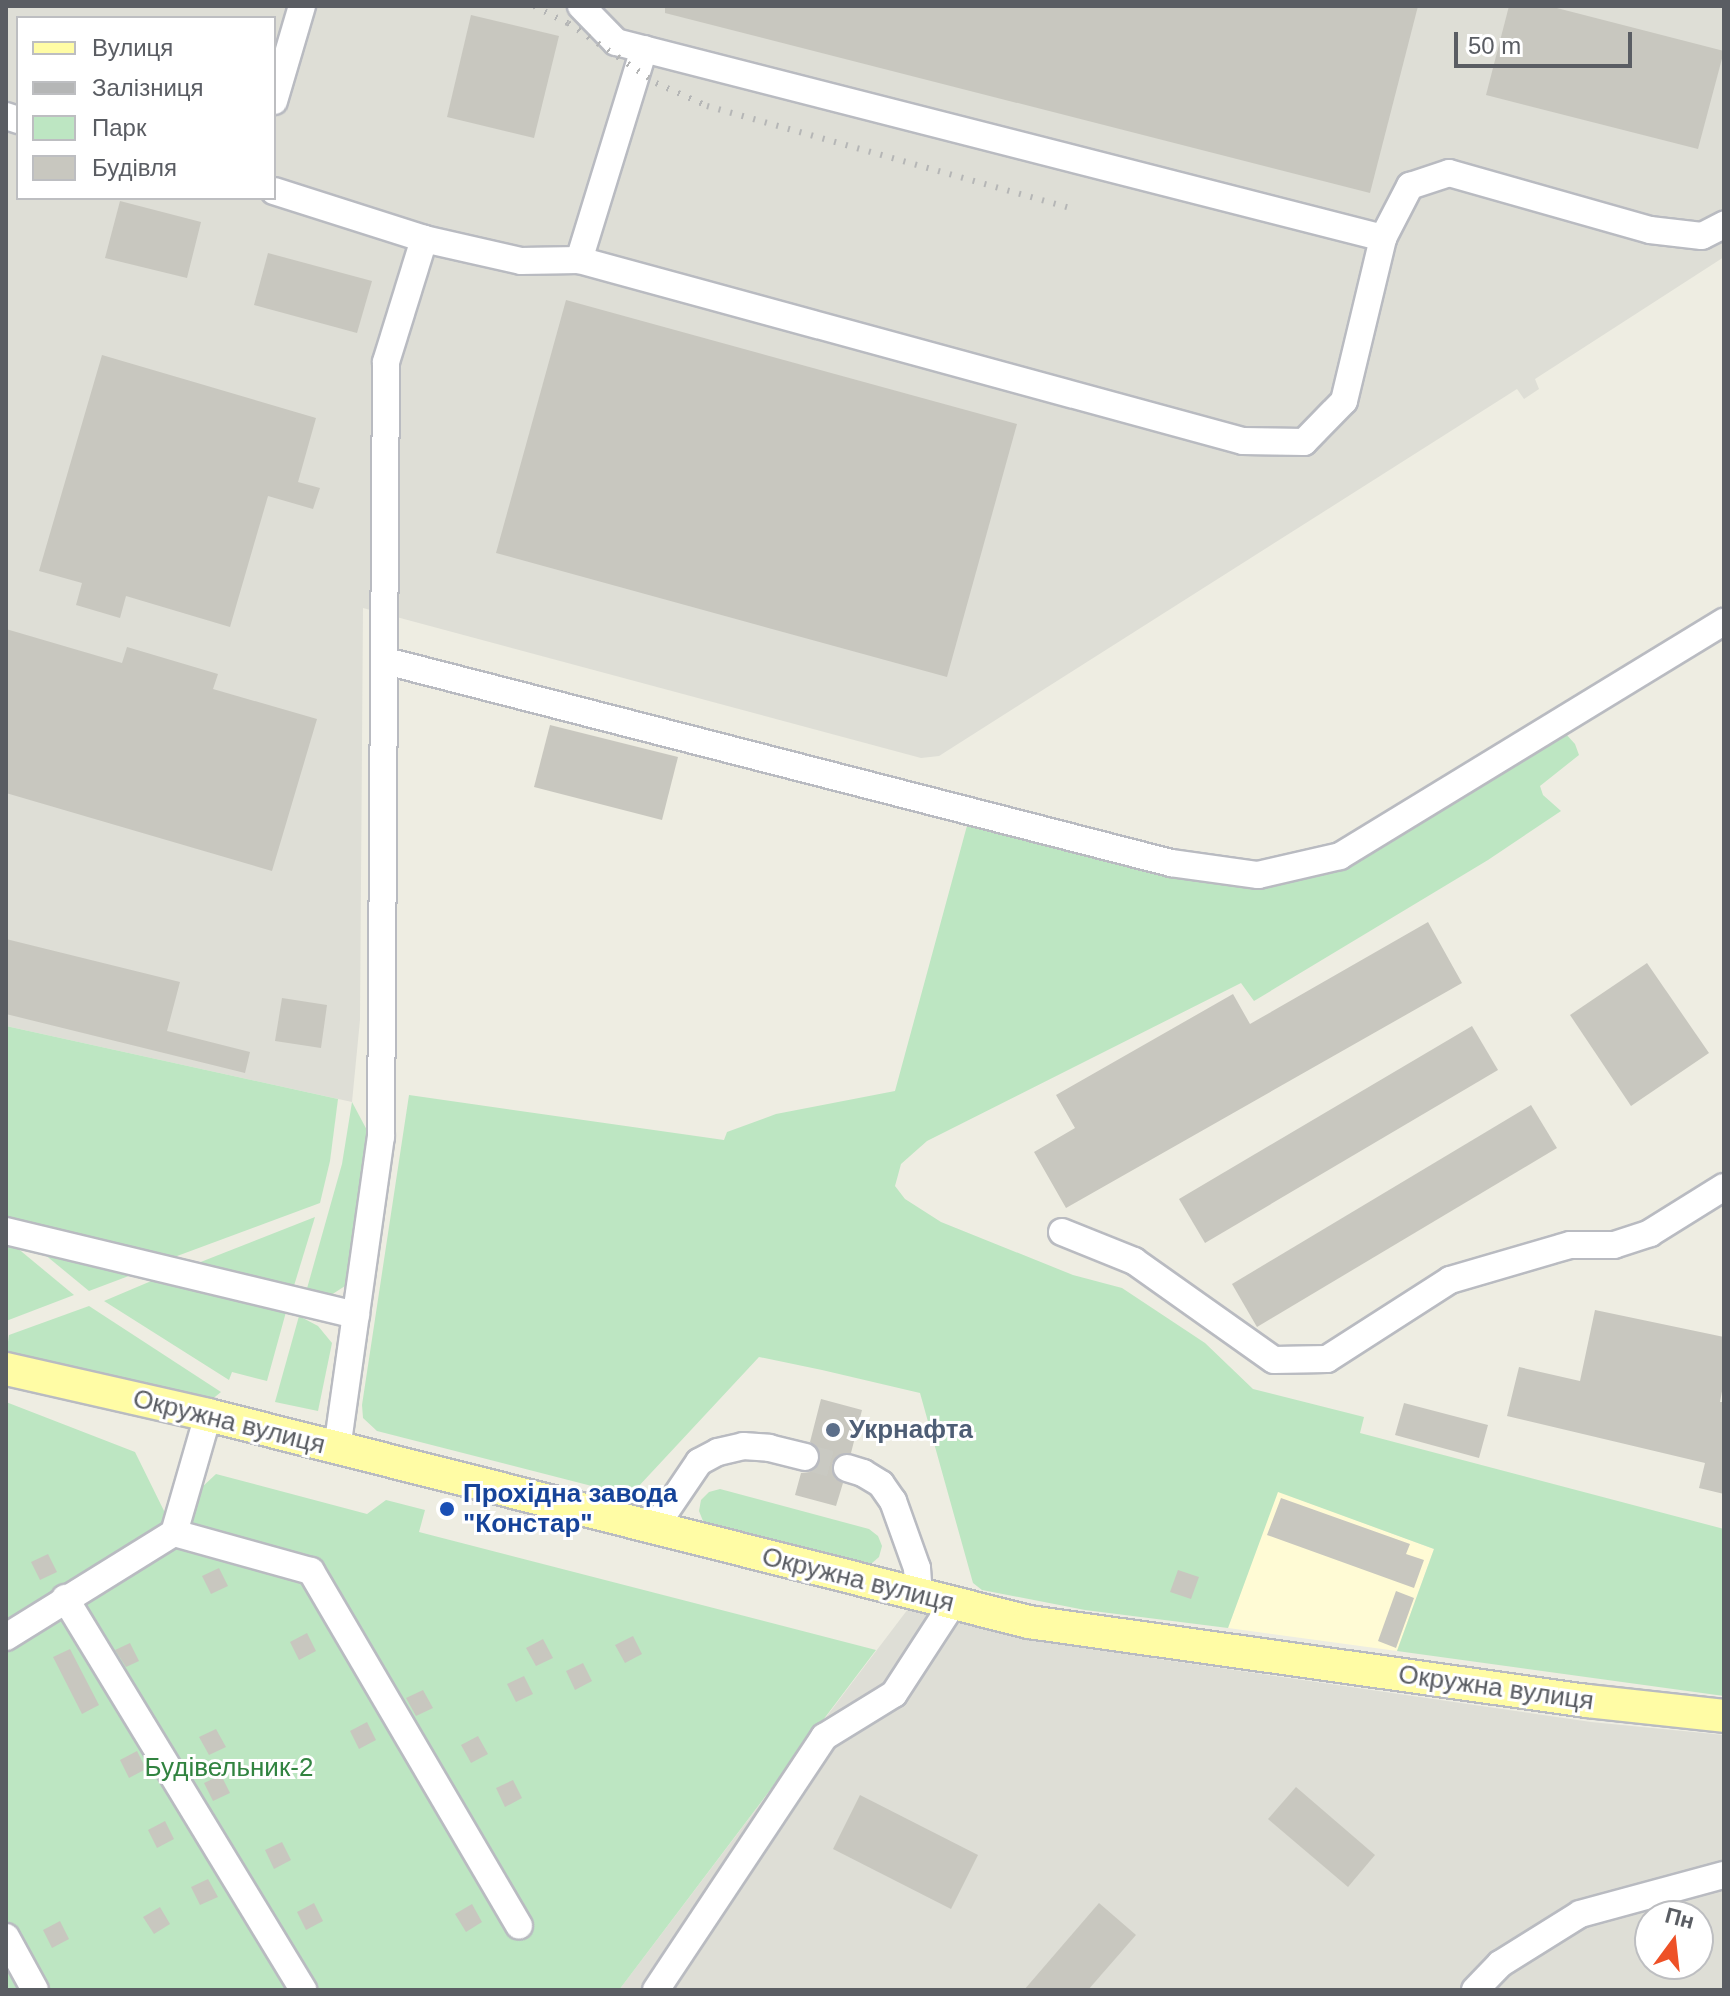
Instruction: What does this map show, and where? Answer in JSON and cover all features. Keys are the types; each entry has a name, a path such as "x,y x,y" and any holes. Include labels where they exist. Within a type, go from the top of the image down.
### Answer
{"main road":[{"name":"Окружна вулиця","path":"6,1369 208,1415 653,1530 1029,1622 1587,1701 1724,1716"}],"street":[{"path":"276,94 302,6"},
{"path":"581,6 616,42 1383,238"},
{"path":"579,260 644,49"},
{"path":"276,192 424,239 521,261 579,260 1243,441 1304,442 1344,401 1383,238 1410,186 1449,173 1650,230 1702,236 1724,225"},
{"path":"337,1449 381,1137 379,1020 386,661 386,362 424,239"},
{"path":"386,661 1171,863 1258,875 1340,856 1724,622"},
{"path":"1062,1232 1134,1261 1274,1360 1327,1359 1450,1280 1570,1245 1614,1245 1650,1233 1724,1187"},
{"path":"6,1231 356,1315"},
{"path":"6,1637 174,1533 208,1415"},
{"path":"653,1530 699,1462 718,1452 743,1446 769,1448 805,1457"},
{"path":"847,1468 881,1484 893,1501 917,1568 919,1596"},
{"path":"174,1533 311,1571 519,1925"},
{"path":"65,1598 303,1990"},
{"path":"656,1990 824,1737 894,1694 953,1603"},
{"path":"1475,1990 1500,1964 1580,1914 1724,1875"},
{"path":"6,1937 35,1990"}],"shaded area":[{"path":"6,6 1724,6 1724,257 1535,379 1539,389 1524,399 1517,389 939,756 921,758 363,608 360,1020 352,1102 6,1026"},
{"path":"1277,1491 1434,1549 1397,1651 1228,1628"},
{"path":"908,1609 1029,1640 1591,1722 1724,1735 1724,1990 619,1990"}],"green space":[{"path":"1565,733 1575,744 1579,755 1540,786 1543,795 1561,811 1488,860 1254,1001 1241,983 927,1141 901,1164 895,1186 905,1199 941,1222 1073,1275 1122,1288 1205,1343 1253,1389 1364,1417 1360,1433 1724,1529 1724,1696 1397,1651 1434,1549 1278,1492 1228,1628 1085,1610 982,1590 973,1583 920,1393 759,1357 637,1488 619,1493 377,1431 363,1418 362,1405 409,1095 724,1140 727,1132 776,1114 895,1091 968,822 1173,875 1254,890 1338,868"},
{"path":"6,1026 338,1099 330,1161 320,1203 169,1259 6,1219"},
{"path":"352,1102 369,1134 345,1286 328,1297 306,1292 342,1164"},
{"path":"315,1217 293,1289 193,1265"},
{"path":"6,1241 10,1242 74,1295 6,1321"},
{"path":"38,1249 134,1274 89,1291"},
{"path":"156,1279 286,1312 267,1381 232,1372 229,1380 104,1301"},
{"path":"89,1306 221,1392 210,1401 6,1356 9,1335"},
{"path":"299,1316 318,1326 332,1343 318,1411 275,1402"},
{"name":"Будівельник-2","path":"6,1402 135,1452 168,1519 216,1474 367,1514 386,1500 425,1510 419,1532 876,1650 619,1990 6,1990"},
{"path":"720,1489 869,1529 878,1536 882,1546 879,1557 861,1567 711,1528 703,1521 699,1511 701,1500 709,1492"}],"building":[{"path":"665,6 1418,6 1370,193 665,13"},
{"path":"1509,6 1549,6 1724,51 1698,149 1486,95"},
{"path":"471,15 559,36 534,138 447,117"},
{"path":"120,201 201,222 187,278 105,258"},
{"path":"268,253 372,281 357,333 254,305"},
{"path":"566,300 1017,424 947,677 496,553"},
{"path":"102,355 316,418 298,482 320,488 313,509 268,496 230,627 126,596 120,618 76,605 82,583 39,571"},
{"path":"6,629 122,663 127,647 218,674 213,689 317,719 272,871 6,793"},
{"path":"550,725 678,757 662,820 534,787"},
{"path":"1428,922 1462,983 1066,1208 1034,1152 1075,1128 1056,1095 1233,994 1250,1024"},
{"path":"6,939 180,982 167,1031 250,1052 245,1073 6,1014"},
{"path":"1647,963 1709,1053 1631,1106 1570,1015"},
{"path":"282,998 327,1005 321,1048 275,1041"},
{"path":"1472,1026 1498,1070 1205,1243 1179,1199"},
{"path":"1531,1105 1557,1148 1257,1327 1232,1284"},
{"path":"1595,1310 1724,1337 1724,1380 1720,1402 1724,1402 1724,1494 1699,1488 1705,1463 1507,1416 1519,1367 1580,1381"},
{"path":"821,1399 862,1410 851,1453 837,1456 832,1464 835,1478 843,1483 836,1506 795,1495 801,1473 810,1472 820,1462 820,1452 810,1442"},
{"path":"1404,1403 1488,1425 1479,1458 1395,1435"},
{"path":"1281,1498 1410,1544 1406,1554 1424,1560 1414,1588 1267,1535"},
{"path":"48,1554 57,1572 40,1580 31,1562"},
{"path":"219,1568 228,1586 211,1594 202,1576"},
{"path":"1178,1570 1199,1577 1191,1599 1170,1592"},
{"path":"1396,1591 1414,1598 1396,1648 1378,1641"},
{"path":"307,1633 316,1651 299,1660 290,1642"},
{"path":"633,1636 642,1654 625,1663 615,1645"},
{"path":"543,1639 553,1658 536,1666 526,1648"},
{"path":"130,1643 139,1661 126,1667 115,1650"},
{"path":"70,1649 99,1705 82,1714 53,1657"},
{"path":"583,1663 592,1681 575,1690 566,1671"},
{"path":"524,1676 533,1694 516,1702 507,1684"},
{"path":"423,1690 433,1708 416,1716 406,1698"},
{"path":"367,1722 376,1740 359,1749 350,1731"},
{"path":"216,1729 226,1747 209,1755 199,1737"},
{"path":"478,1736 488,1754 471,1763 461,1745"},
{"path":"137,1751 146,1769 129,1778 120,1760"},
{"path":"221,1775 230,1793 213,1801 204,1783"},
{"path":"513,1780 522,1798 505,1807 496,1788"},
{"path":"1296,1787 1375,1855 1348,1887 1268,1819"},
{"path":"860,1795 978,1855 951,1909 833,1849"},
{"path":"165,1821 174,1839 157,1848 148,1830"},
{"path":"282,1842 291,1860 274,1869 265,1850"},
{"path":"208,1879 218,1897 200,1905 191,1887"},
{"path":"314,1903 323,1921 306,1930 297,1912"},
{"path":"1099,1903 1136,1935 1088,1990 1024,1990"},
{"path":"472,1904 482,1922 466,1932 455,1914"},
{"path":"160,1907 170,1924 154,1934 143,1917"},
{"path":"60,1921 69,1939 52,1948 43,1930"}],"tunnel":[{"path":"805,1457 847,1468"}],"railway":[{"path":"534,6 568,23 656,83 707,106 1067,207"}],"place":[{"name":"Укрнафта","path":"833,1430"},
{"name":"Прохідна завода \"Констар\"","path":"447,1509"}]}
